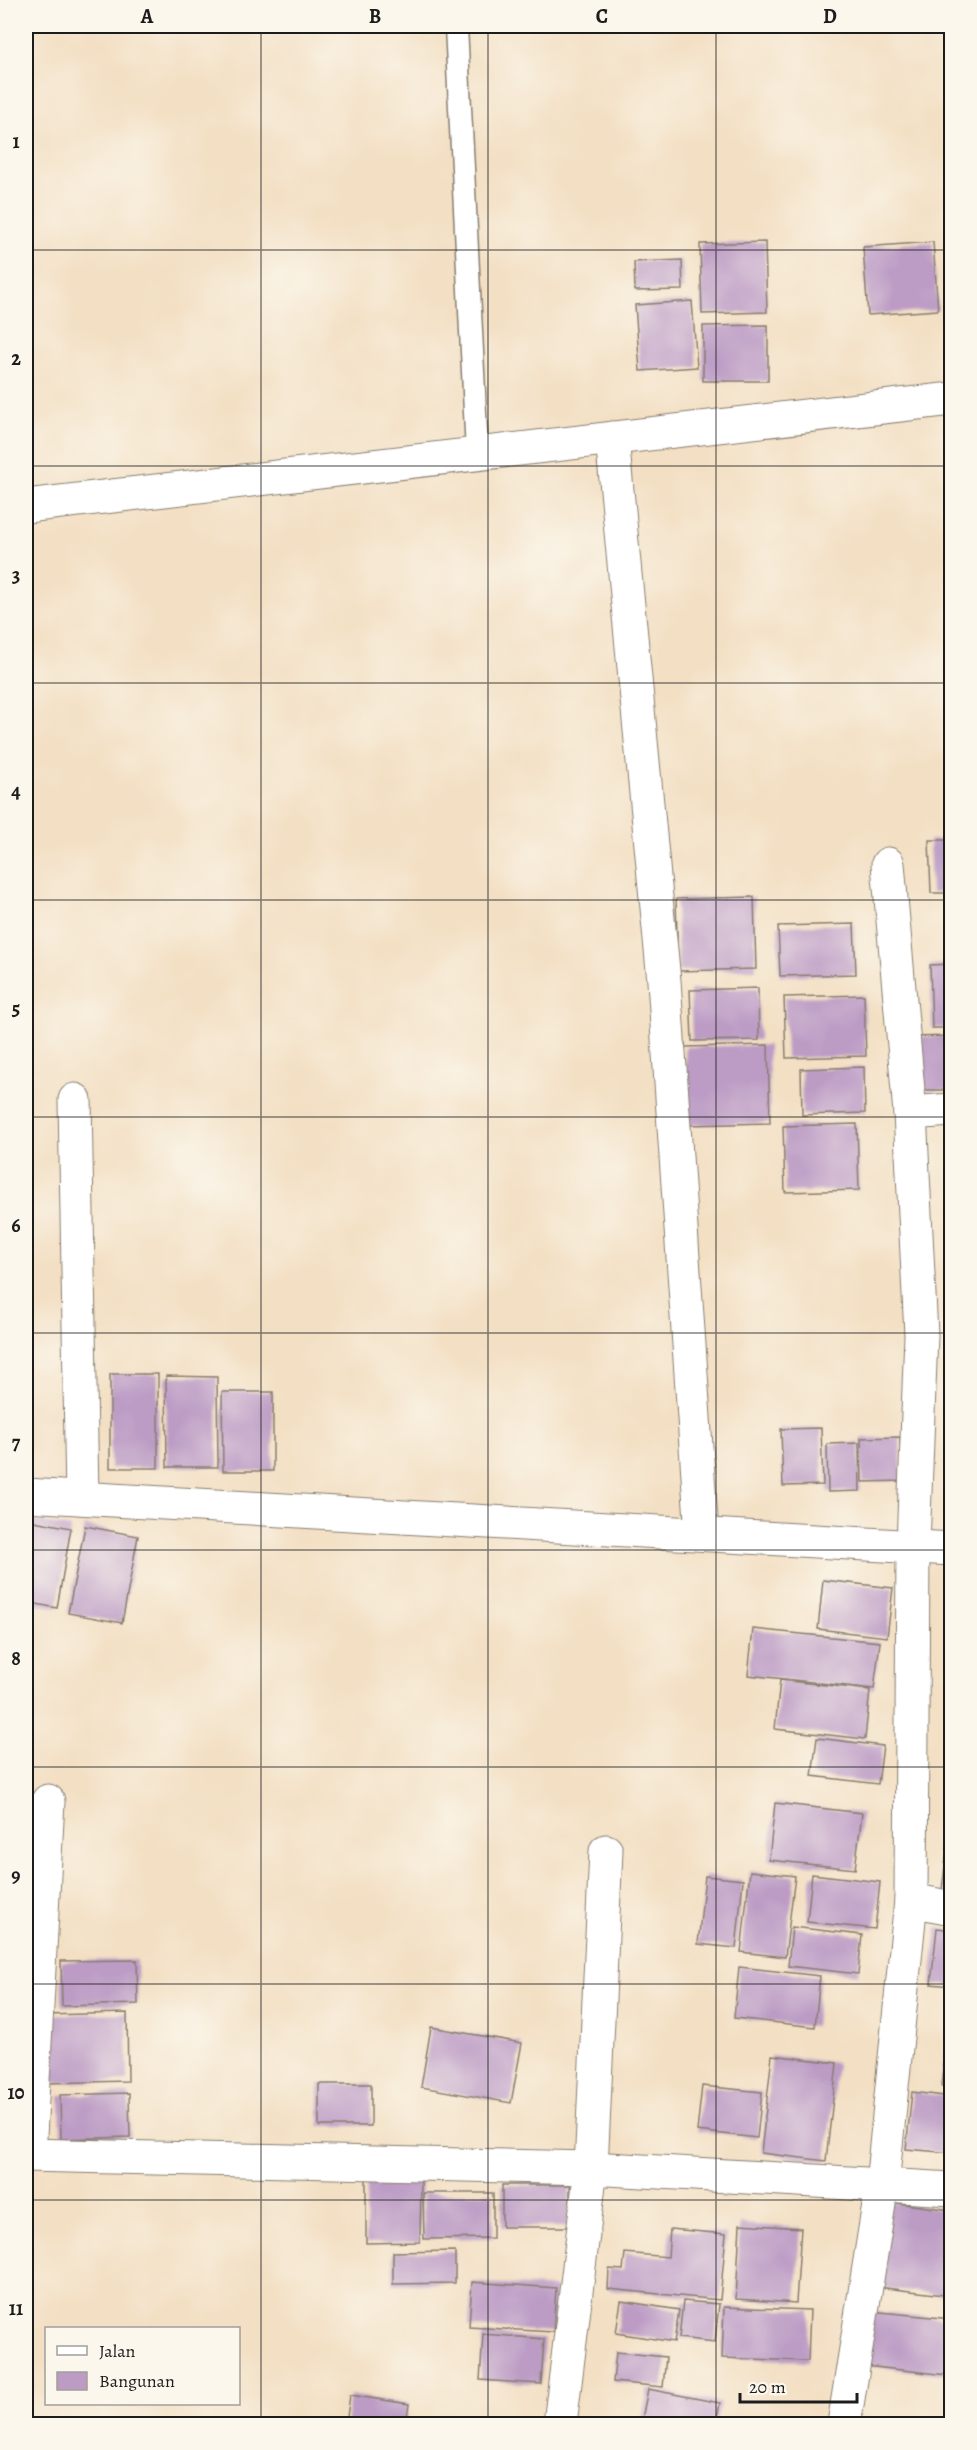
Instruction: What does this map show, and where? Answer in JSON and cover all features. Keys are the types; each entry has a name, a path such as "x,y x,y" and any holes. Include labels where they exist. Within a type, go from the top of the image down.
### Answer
{"street":[{"path":"26,506 951,399"},
{"path":"612,438 664,981 702,1534"},
{"path":"844,2424 882,2185 911,1900 912,1545 921,1335 910,1113 888,864"},
{"path":"75,1100 82,1498"},
{"path":"910,1113 951,1110"},
{"path":"26,1495 951,1549"},
{"path":"48,1801 27,2155 591,2168 951,2189"},
{"path":"560,2424 591,2168 606,1851"},
{"path":"911,1900 951,1908"}],"lane":[{"path":"456,26 477,453"}],"building":[{"path":"765,242 767,312 702,314 700,244"},
{"path":"933,242 938,310 868,315 863,247"},
{"path":"682,260 683,290 635,291 634,262"},
{"path":"692,301 697,367 640,371 635,305"},
{"path":"768,325 768,381 703,381 703,326"},
{"path":"929,840 952,840 952,893 931,893"},
{"path":"754,897 756,969 678,971 676,899"},
{"path":"854,924 856,974 780,976 778,926"},
{"path":"952,964 952,1028 932,1028 930,965"},
{"path":"758,988 759,1040 692,1041 690,990"},
{"path":"864,995 866,1056 786,1058 784,997"},
{"path":"952,1036 952,1090 914,1090 912,1037"},
{"path":"768,1045 770,1123 687,1125 685,1047"},
{"path":"864,1067 865,1113 802,1115 801,1069"},
{"path":"857,1124 859,1190 785,1192 783,1126"},
{"path":"110,1374 158,1374 158,1468 110,1468"},
{"path":"166,1376 217,1377 218,1467 167,1467"},
{"path":"222,1392 273,1392 273,1471 223,1471"},
{"path":"821,1428 823,1485 783,1486 781,1429"},
{"path":"900,1437 902,1481 862,1482 861,1438"},
{"path":"859,1443 860,1491 828,1492 827,1444"},
{"path":"29,1520 71,1528 57,1608 26,1602 26,1536"},
{"path":"85,1526 138,1536 122,1623 68,1613"},
{"path":"823,1580 893,1588 887,1637 818,1629"},
{"path":"753,1629 880,1642 874,1689 748,1675"},
{"path":"780,1680 870,1690 865,1739 775,1729"},
{"path":"817,1738 883,1746 878,1784 812,1776"},
{"path":"775,1803 862,1813 855,1869 769,1860"},
{"path":"950,1826 952,1826 952,1891 942,1890"},
{"path":"750,1871 795,1876 785,1957 741,1952"},
{"path":"812,1874 880,1882 875,1929 807,1922"},
{"path":"705,1876 743,1880 736,1948 698,1944"},
{"path":"792,1927 862,1935 858,1974 788,1966"},
{"path":"937,1928 952,1930 952,1986 931,1984"},
{"path":"137,1960 138,2004 62,2006 61,1961"},
{"path":"739,1967 820,1976 815,2027 734,2018"},
{"path":"127,2013 128,2081 46,2083 45,2015"},
{"path":"431,2027 522,2043 511,2103 421,2087"},
{"path":"947,2036 952,2037 952,2087 941,2086"},
{"path":"772,2055 837,2063 826,2161 761,2153"},
{"path":"319,2084 371,2084 371,2126 319,2126"},
{"path":"702,2086 762,2092 757,2138 697,2131"},
{"path":"912,2092 952,2097 952,2153 906,2149"},
{"path":"129,2093 130,2137 61,2139 60,2095"},
{"path":"366,2179 421,2179 420,2242 366,2243"},
{"path":"502,2185 570,2185 570,2227 502,2227"},
{"path":"423,2193 493,2193 493,2238 424,2239"},
{"path":"887,2202 952,2210 952,2296 877,2287"},
{"path":"740,2224 801,2228 796,2303 736,2299"},
{"path":"670,2229 726,2234 720,2300 608,2289 609,2269 623,2270 625,2253 668,2257"},
{"path":"455,2251 455,2283 393,2284 393,2252"},
{"path":"472,2282 556,2288 553,2332 469,2327"},
{"path":"621,2301 679,2310 674,2342 616,2333"},
{"path":"683,2301 719,2304 715,2342 679,2338"},
{"path":"724,2307 810,2310 808,2361 722,2358"},
{"path":"870,2311 952,2319 948,2375 865,2366"},
{"path":"483,2334 544,2339 541,2384 480,2380"},
{"path":"616,2352 666,2357 663,2387 613,2382"},
{"path":"648,2389 720,2403 716,2424 641,2424"},
{"path":"350,2395 409,2404 406,2424 346,2424"},
{"path":"435,2420 467,2423 467,2424 435,2424"}]}
